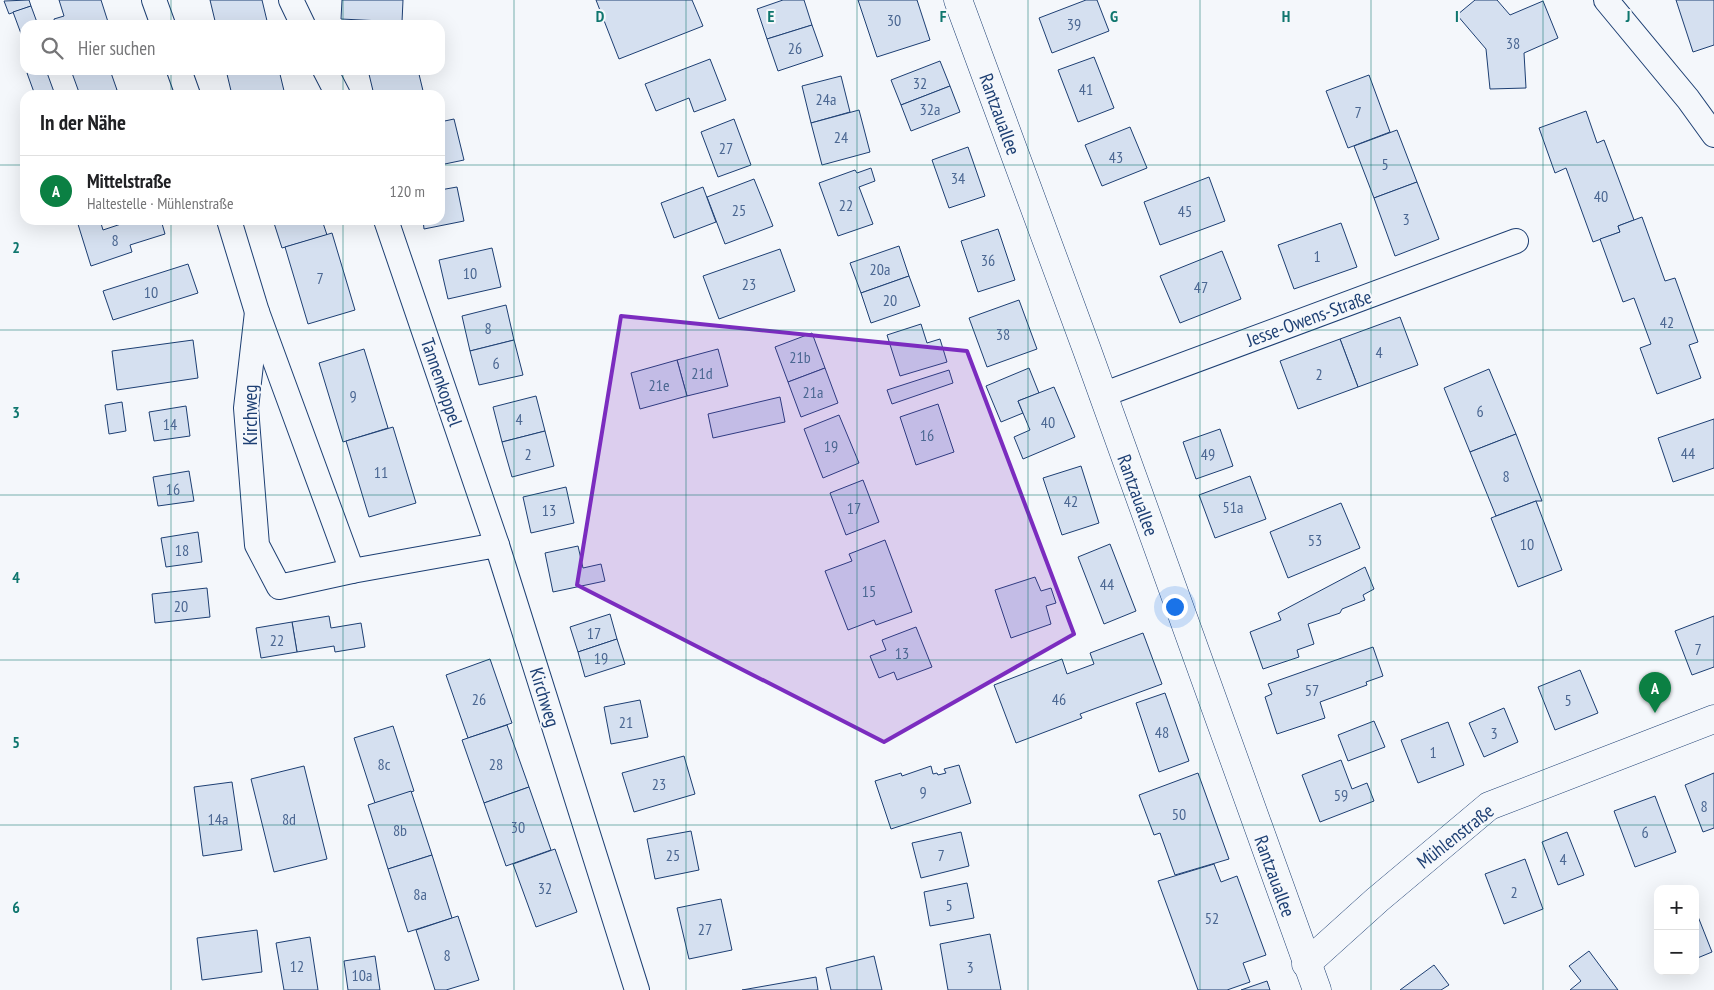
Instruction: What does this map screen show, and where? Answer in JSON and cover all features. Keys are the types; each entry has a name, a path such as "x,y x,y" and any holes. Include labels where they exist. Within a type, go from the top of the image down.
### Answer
{"main road":[{"name":"Rantzauallee","path":"958,0 1316,990"},
{"name":"Mühlenstraße","path":"1306,964 1377,900 1488,806 1714,719"}],"street":[{"path":"154,0 161,20"},
{"path":"291,0 301,20"},
{"path":"1606,0 1688,99 1714,135"},
{"path":"181,75 186,90"},
{"path":"328,75 335,90"},
{"name":"Kirchweg","path":"231,225 257,312 352,571"},
{"name":"Tannenkoppel","path":"388,225 497,545"},
{"name":"Jesse-Owens-Straße","path":"1102,395 1516,241"},
{"name":"Kirchweg","path":"257,312 246,408 257,545 279,587 352,571 497,545 637,990"}],"highlighted area":[{"path":"621,316 967,351 1074,634 884,742 577,585"}],"building":[{"path":"29,0 31,6 9,14 4,1"},
{"path":"59,0 101,0 107,20 54,20 64,16"},
{"path":"210,0 262,0 267,20 215,20"},
{"path":"342,0 403,0 402,20 341,19"},
{"path":"596,0 692,0 703,26 619,59"},
{"path":"783,0 804,0 812,25 767,39 757,9"},
{"path":"858,0 917,0 930,40 877,57"},
{"path":"1086,0 1097,0 1109,31 1052,53 1039,18"},
{"path":"1475,0 1497,0 1510,15 1543,1 1558,38 1524,53 1526,88 1490,89 1486,49 1457,15"},
{"path":"1676,0 1714,0 1714,45 1693,52"},
{"path":"31,6 36,20 20,20 20,31 13,12"},
{"path":"812,25 823,56 778,71 767,39"},
{"path":"1094,57 1114,108 1078,122 1058,70"},
{"path":"710,59 726,100 694,112 689,98 656,111 645,84"},
{"path":"940,61 950,86 901,105 891,80"},
{"path":"28,75 48,75 53,90 33,90"},
{"path":"73,75 112,75 117,90 78,90"},
{"path":"227,75 280,75 284,90 231,90"},
{"path":"369,75 419,75 423,90 373,90"},
{"path":"1369,75 1390,132 1348,148 1326,91"},
{"path":"841,76 850,112 811,123 802,86"},
{"path":"950,86 960,112 911,131 901,105"},
{"path":"859,110 870,152 822,165 811,123"},
{"path":"1586,111 1597,143 1604,140 1634,220 1618,226 1620,232 1593,242 1566,168 1555,173 1539,128"},
{"path":"454,119 464,160 445,164 445,121"},
{"path":"734,119 751,165 718,177 701,132"},
{"path":"1130,127 1147,168 1102,186 1085,145"},
{"path":"1397,130 1417,182 1374,198 1354,146"},
{"path":"968,147 985,196 949,208 932,160"},
{"path":"871,168 875,181 859,187 873,224 838,236 819,183 855,170 857,173"},
{"path":"1209,177 1225,221 1160,245 1144,202"},
{"path":"754,179 773,226 725,244 707,197"},
{"path":"1417,182 1439,239 1395,256 1374,198"},
{"path":"457,187 464,221 445,225 445,189"},
{"path":"703,187 716,222 674,238 661,203"},
{"path":"1642,217 1665,281 1675,278 1698,342 1689,345 1701,378 1657,394 1640,348 1651,344 1634,298 1623,302 1600,239 1620,232 1618,226"},
{"path":"1341,223 1357,267 1294,289 1278,245"},
{"path":"78,225 102,225 103,230 118,225 162,225 165,234 130,245 132,252 91,266"},
{"path":"275,225 324,225 327,235 282,248"},
{"path":"424,225 444,225 424,229"},
{"path":"998,229 1015,280 978,292 961,241"},
{"path":"332,233 355,310 308,324 285,247"},
{"path":"899,246 909,276 861,293 850,263"},
{"path":"492,248 501,287 448,299 439,260"},
{"path":"780,249 795,291 719,319 703,276"},
{"path":"1222,251 1241,299 1180,323 1160,276"},
{"path":"188,264 198,293 113,320 103,291"},
{"path":"909,276 920,306 871,323 861,293"},
{"path":"1019,300 1037,349 987,367 969,318"},
{"path":"506,305 514,340 470,351 462,316"},
{"path":"1400,317 1418,365 1358,387 1340,339"},
{"path":"921,324 927,343 940,339 947,362 900,376 887,335"},
{"path":"812,333 825,368 788,382 775,347"},
{"path":"1340,339 1358,387 1298,409 1280,361"},
{"path":"193,340 198,378 117,390 112,351"},
{"path":"514,340 523,375 479,385 470,351"},
{"path":"364,349 388,428 343,442 319,363"},
{"path":"718,349 728,386 687,396 677,360"},
{"path":"677,360 687,396 640,409 631,373"},
{"path":"825,368 838,403 801,417 788,382"},
{"path":"1029,368 1039,393 1018,401 1023,413 1001,422 986,386"},
{"path":"1489,369 1516,434 1470,452 1444,388"},
{"path":"949,370 953,383 892,404 887,390"},
{"path":"1054,387 1075,437 1023,459 1014,437 1030,430 1018,401"},
{"path":"536,396 545,431 502,442 493,407"},
{"path":"780,397 785,422 713,438 708,414"},
{"path":"122,402 126,431 109,434 105,405"},
{"path":"938,404 954,452 916,465 900,417"},
{"path":"186,406 190,436 154,441 149,412"},
{"path":"839,415 859,463 823,478 804,429"},
{"path":"1714,419 1714,468 1673,482 1658,438"},
{"path":"393,427 416,503 369,517 346,441"},
{"path":"1220,429 1233,466 1196,479 1183,442"},
{"path":"545,431 554,466 512,477 502,442"},
{"path":"1516,434 1542,501 1536,501 1496,516 1470,452"},
{"path":"1081,466 1099,523 1062,535 1043,478"},
{"path":"189,471 194,501 158,506 153,477"},
{"path":"1250,476 1266,519 1215,538 1199,495"},
{"path":"863,480 879,522 846,535 830,493"},
{"path":"566,487 574,523 531,533 523,497"},
{"path":"1536,501 1562,570 1518,587 1491,518"},
{"path":"1341,503 1360,548 1288,578 1270,532"},
{"path":"198,532 202,562 166,567 161,538"},
{"path":"885,540 912,612 876,625 874,620 848,630 825,571 852,561 849,554"},
{"path":"1110,544 1136,611 1104,624 1078,557"},
{"path":"578,546 583,568 601,564 605,581 553,592 545,553"},
{"path":"1365,567 1374,589 1363,595 1365,600 1342,609 1340,613 1308,624 1314,644 1297,650 1299,657 1263,669 1250,632 1281,620 1278,613"},
{"path":"1035,577 1041,591 1051,588 1056,603 1046,606 1051,624 1011,638 995,590"},
{"path":"207,588 210,617 155,623 152,594"},
{"path":"610,614 617,639 578,652 570,627"},
{"path":"329,616 331,628 361,623 365,647 335,652 334,646 297,652 292,622"},
{"path":"1714,616 1714,667 1692,675 1675,631"},
{"path":"292,622 297,652 261,658 256,628"},
{"path":"916,627 932,667 897,680 894,672 879,678 870,656 886,650 882,640"},
{"path":"1143,633 1162,684 1080,714 1082,718 1016,743 994,685 1062,659 1067,674 1094,664 1090,653"},
{"path":"617,639 625,664 585,677 578,652"},
{"path":"1373,647 1383,676 1366,682 1367,685 1320,702 1325,718 1277,734 1265,697 1272,694 1268,684"},
{"path":"490,659 512,723 468,738 446,675"},
{"path":"1580,670 1598,713 1555,730 1538,687"},
{"path":"1165,693 1189,761 1159,772 1136,703"},
{"path":"640,700 648,737 611,744 604,707"},
{"path":"1504,708 1518,742 1484,757 1469,723"},
{"path":"1374,721 1385,747 1348,761 1338,735"},
{"path":"1448,722 1464,765 1418,783 1401,740"},
{"path":"507,725 529,787 484,803 462,740"},
{"path":"393,726 414,791 375,803 354,738"},
{"path":"684,756 695,794 634,812 622,773"},
{"path":"1341,760 1352,789 1367,783 1374,801 1320,822 1302,775"},
{"path":"959,765 971,803 891,829 875,781 901,773 902,776 931,766 933,774 937,773 938,775 946,773 944,769"},
{"path":"304,766 327,859 274,872 251,779"},
{"path":"1198,773 1229,859 1175,875 1160,833 1154,835 1139,795"},
{"path":"1714,773 1714,828 1703,832 1685,785"},
{"path":"232,782 242,850 203,856 194,787"},
{"path":"529,787 551,850 506,866 484,803"},
{"path":"411,791 432,855 388,869 368,805"},
{"path":"1655,796 1676,852 1635,867 1614,811"},
{"path":"691,831 699,870 655,879 647,839"},
{"path":"961,832 969,866 921,878 912,843"},
{"path":"1567,832 1584,875 1558,885 1542,842"},
{"path":"555,849 577,912 536,927 513,864"},
{"path":"432,855 452,918 408,932 388,869"},
{"path":"1525,859 1543,909 1504,924 1485,874"},
{"path":"1214,864 1221,882 1237,876 1266,955 1243,963 1250,982 1227,990 1198,990 1158,881"},
{"path":"967,883 974,918 930,926 924,892"},
{"path":"721,899 732,950 689,959 677,908"},
{"path":"458,916 479,980 446,990 435,990 416,930"},
{"path":"1699,919 1712,952 1699,957"},
{"path":"257,930 262,972 202,980 197,938"},
{"path":"990,934 1001,990 948,990 940,944"},
{"path":"310,937 318,990 284,990 276,943"},
{"path":"1589,951 1618,990 1570,990 1581,981 1569,966"},
{"path":"375,956 380,990 348,990 344,961"},
{"path":"874,956 882,990 831,990 826,968"},
{"path":"1434,965 1449,985 1441,990 1400,990"},
{"path":"816,977 818,990 742,990"},
{"path":"1267,981 1270,990 1241,990"}],"place":[{"name":"Mittelstraße","path":"1655,713"}]}
